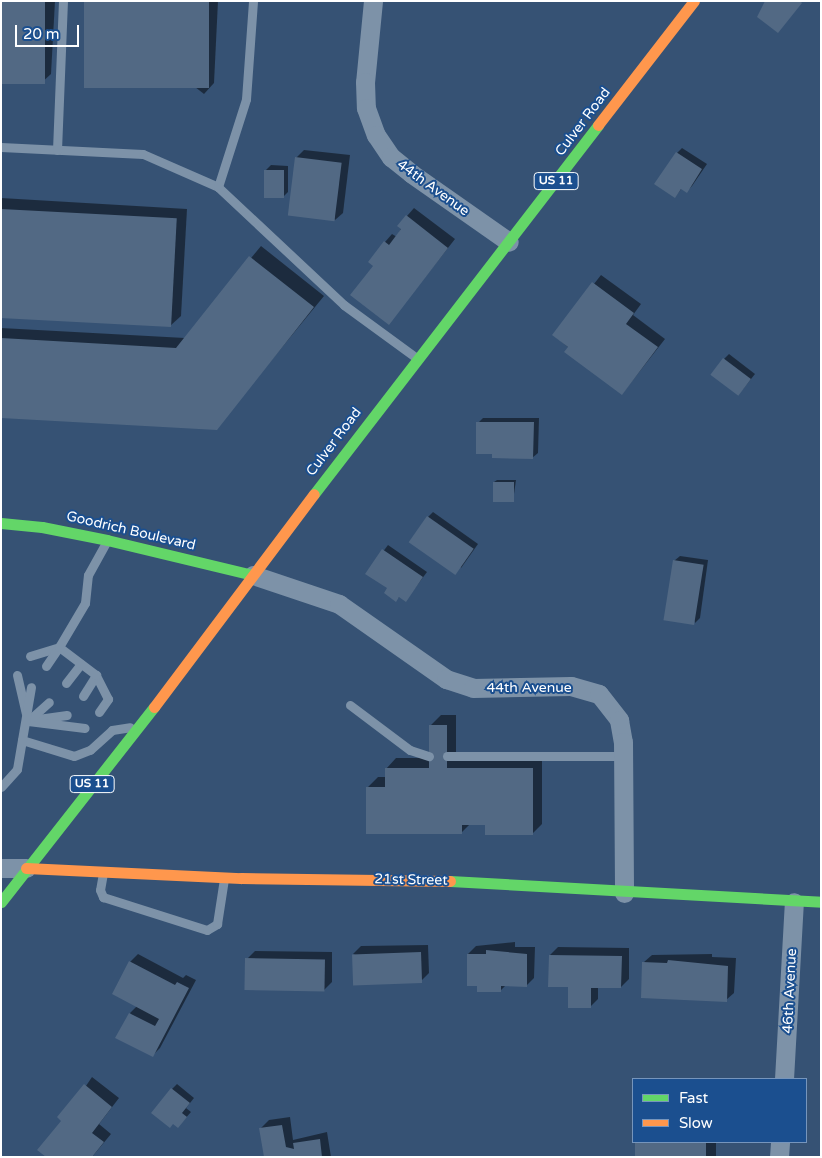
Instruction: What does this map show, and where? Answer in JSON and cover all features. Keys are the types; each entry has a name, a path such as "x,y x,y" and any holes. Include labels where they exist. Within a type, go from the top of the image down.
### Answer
{"main road":[{"name":"Culver Road","path":"1,902 694,1"},
{"name":"Goodrich Boulevard","path":"1,523 42,527 107,540 253,575"},
{"name":"21st Street","path":"26,868 225,877 446,881 624,893 821,902"}],"street":[{"name":"44th Avenue","path":"374,1 366,108 376,135 391,157 412,174 509,242"},
{"name":"44th Avenue","path":"253,575 340,604 404,651 455,682 473,688 500,690 571,686 600,694 619,720 624,756 624,893"},
{"name":"21st Street","path":"1,868 26,868"},
{"name":"46th Avenue","path":"784,1078 794,902"},
{"path":"779,1157 780,1143"}],"lane":[{"path":"57,150 63,1"},
{"path":"218,187 246,99 253,1"},
{"path":"1,148 143,154 218,187 344,305 418,359"},
{"path":"46,666 86,603 88,575 107,540"},
{"path":"30,656 59,647"},
{"path":"59,647 96,675 108,699 100,712"},
{"path":"66,683 81,664"},
{"path":"83,696 96,675"},
{"path":"16,676 28,721"},
{"path":"1,788 17,769 22,740 28,721 31,687"},
{"path":"28,721 49,702"},
{"path":"350,705 410,750 429,756"},
{"path":"28,721 67,714"},
{"path":"28,721 85,728"},
{"path":"22,740 74,756 90,750 112,730 137,726"},
{"path":"447,756 624,756"},
{"path":"103,872 100,890 103,897 207,930 217,924 225,877"}],"building":[{"path":"1,1 45,1 45,84 1,84"},
{"path":"84,1 209,1 209,88 84,88"},
{"path":"765,1 800,1 802,3 778,33 757,17"},
{"path":"676,152 702,169 687,193 681,189 675,198 654,184"},
{"path":"295,157 342,163 334,221 288,216"},
{"path":"264,170 284,170 284,198 264,198"},
{"path":"1,209 177,218 171,327 1,318"},
{"path":"406,215 448,248 389,325 350,295 373,266 368,262 384,241 389,245 401,229 397,226"},
{"path":"249,256 314,307 217,430 1,418 1,338 176,348"},
{"path":"592,282 634,313 626,324 658,347 622,395 564,352 568,347 552,335"},
{"path":"723,358 751,379 738,396 710,375"},
{"path":"476,422 534,422 533,459 492,458 492,454 476,454"},
{"path":"493,482 514,482 514,502 493,502"},
{"path":"427,516 474,549 455,575 409,542"},
{"path":"382,549 423,577 406,602 399,597 396,602 384,593 387,588 365,574"},
{"path":"673,560 704,565 694,625 663,620"},
{"path":"429,725 447,725 447,768 533,768 533,835 485,835 485,825 462,825 462,834 366,834 366,787 385,787 385,768 429,768"},
{"path":"486,950 527,954 527,987 501,986 501,992 477,992 477,986 467,986 467,954 486,954"},
{"path":"421,952 422,983 353,985 352,954"},
{"path":"549,955 622,956 621,988 591,988 591,1008 568,1008 568,987 548,987"},
{"path":"245,958 325,959 324,991 244,990"},
{"path":"668,960 728,966 727,1002 641,998 642,962 667,963"},
{"path":"129,961 175,985 177,982 189,988 153,1057 115,1038 129,1013 155,1026 159,1019 112,994"},
{"path":"84,1084 112,1107 92,1133 104,1142 92,1157 46,1157 37,1150 61,1121 57,1117"},
{"path":"171,1088 190,1103 182,1113 187,1117 178,1128 173,1124 170,1128 151,1113"},
{"path":"282,1125 286,1147 294,1149 293,1143 320,1139 322,1157 264,1157 259,1128"},
{"path":"635,1143 706,1143 706,1157 635,1157"}],"traffic: fast":[{"path":"314,494 598,125"},
{"path":"1,523 42,527 107,540 253,575"},
{"path":"1,902 154,707"},
{"path":"450,881 821,902"}],"traffic: slow":[{"path":"598,125 694,1"},
{"path":"154,707 314,494"},
{"path":"26,868 241,878 450,881"}]}
